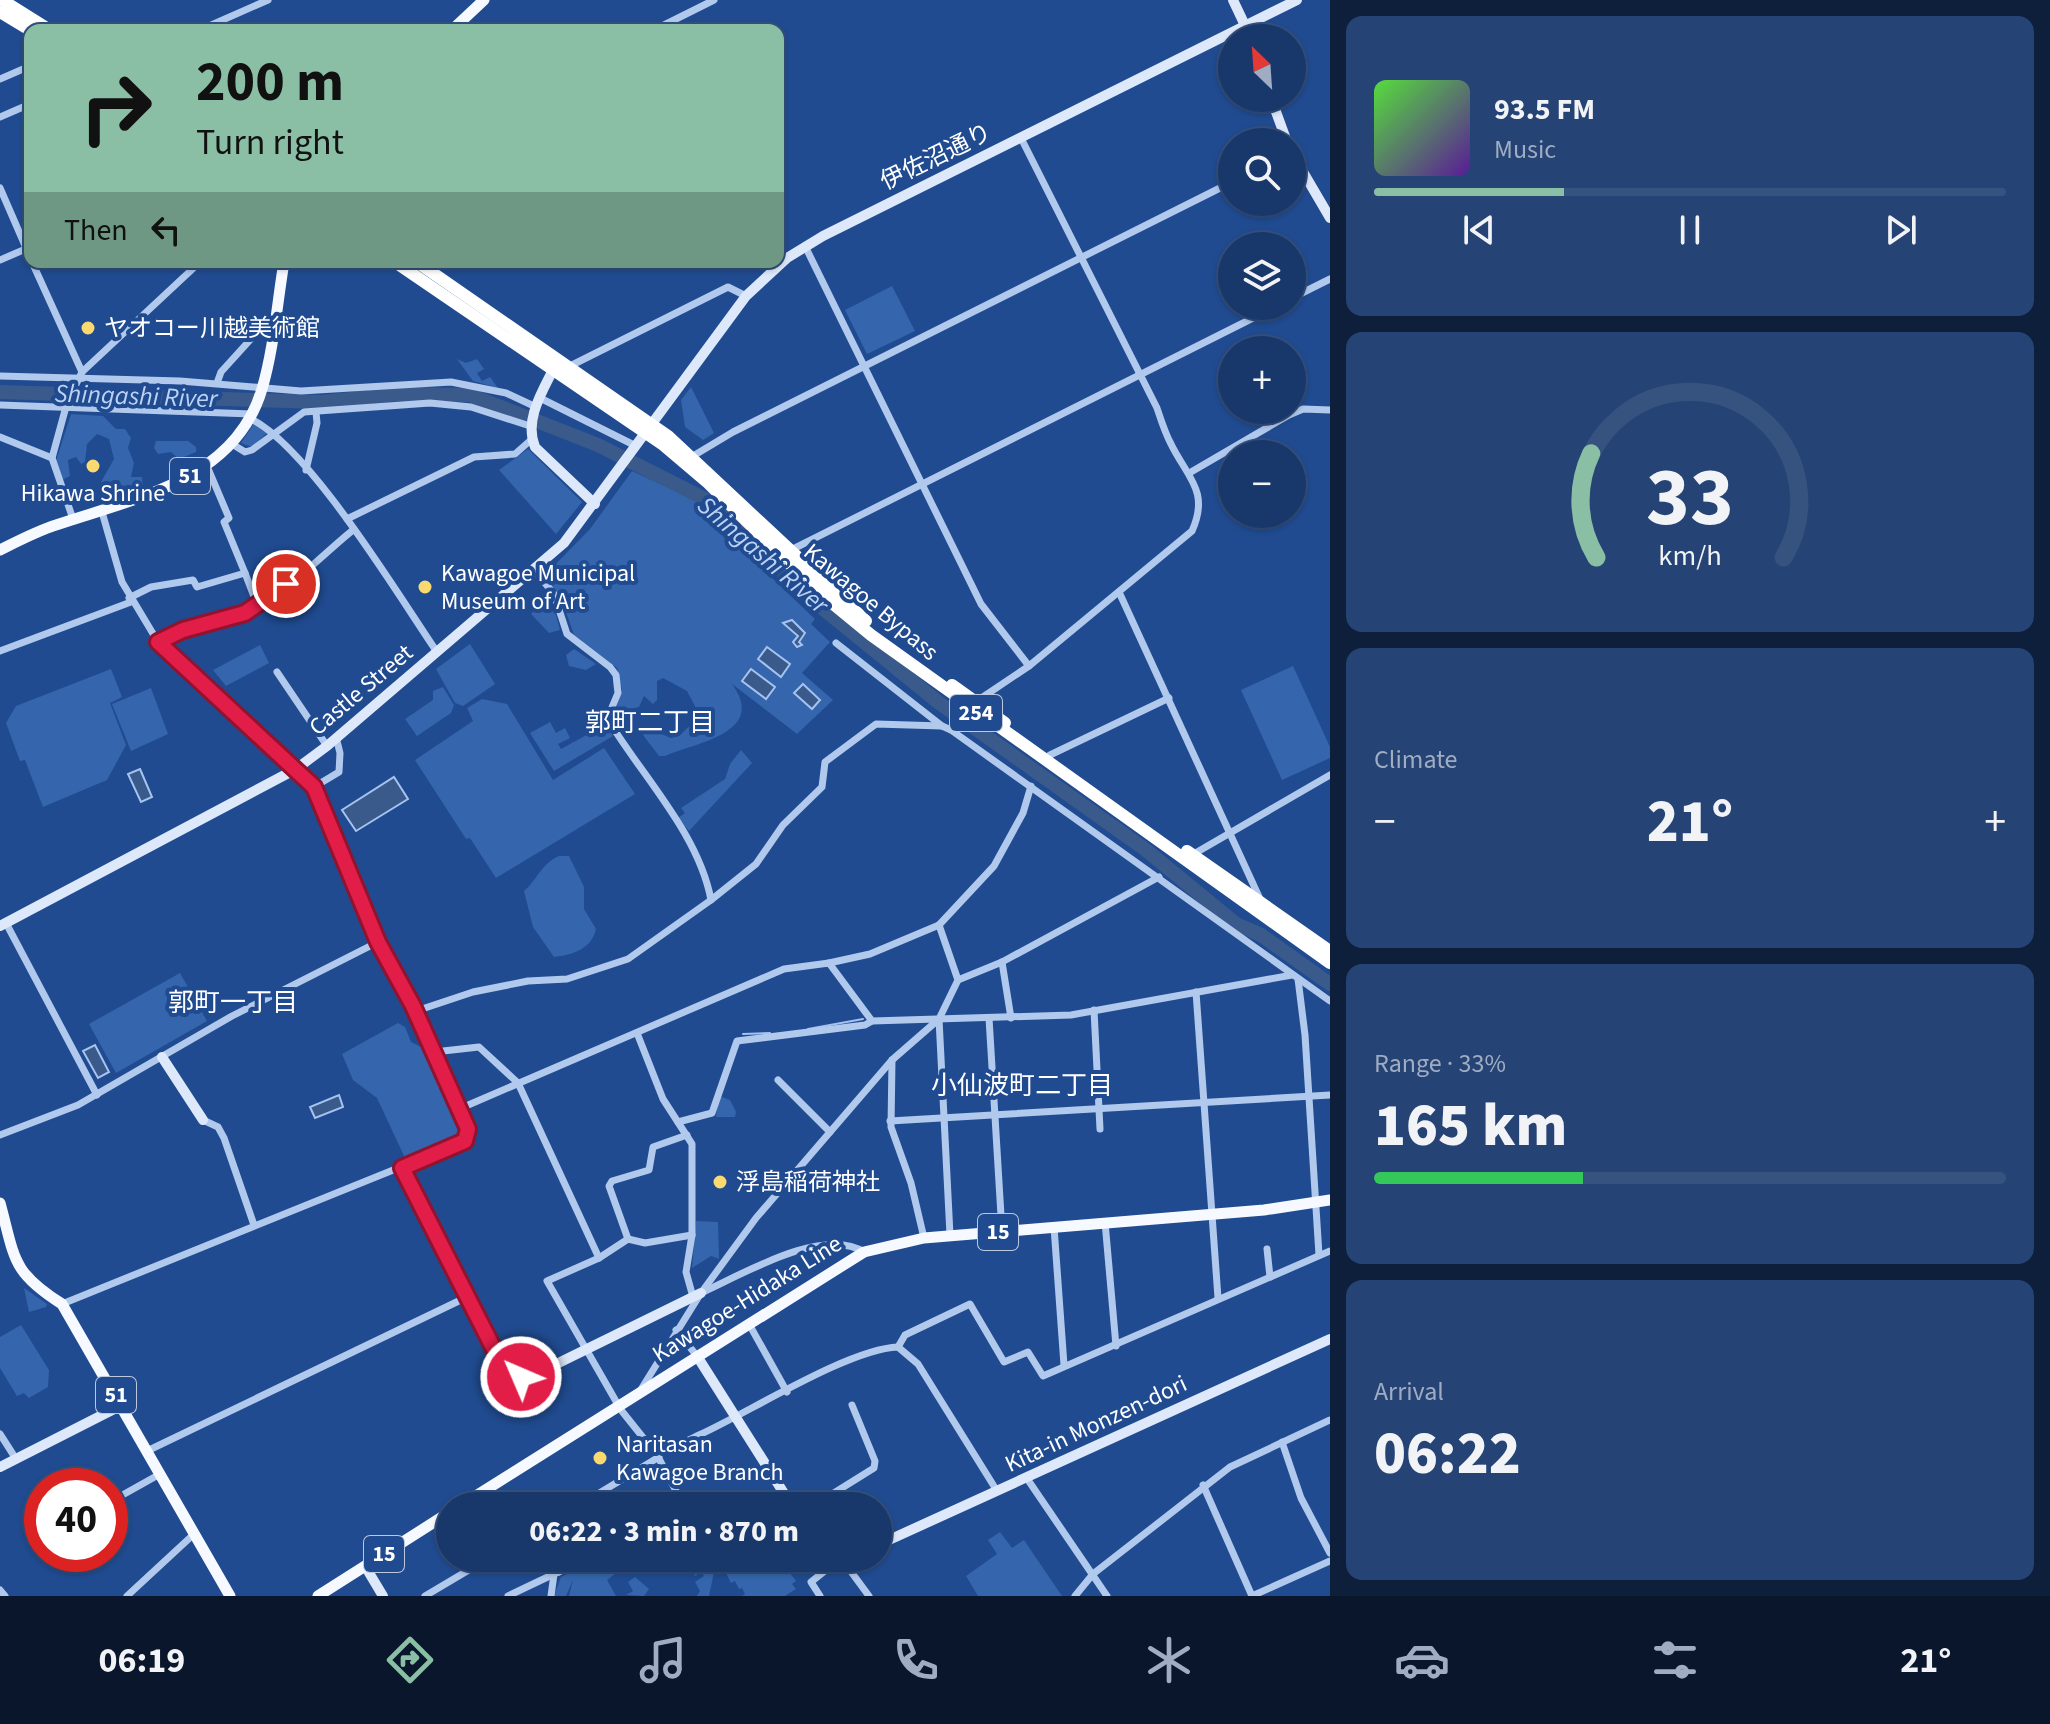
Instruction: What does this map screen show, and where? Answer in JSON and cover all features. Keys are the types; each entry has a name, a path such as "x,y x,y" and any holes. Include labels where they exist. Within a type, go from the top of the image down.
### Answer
{"highway":[{"path":"2,0 40,24"},
{"path":"0,12 24,26"},
{"name":"Kawagoe Bypass","path":"404,268 693,456 875,629 969,707 1050,755 1330,951"},
{"name":"Kawagoe Bypass","path":"426,268 570,366 650,429 815,589 969,707 1330,963"}],"main road":[{"path":"458,24 484,0"},
{"name":"51","path":"0,550 73,519 102,512 175,483 207,466 232,444 252,414 262,389 275,330 283,268"},
{"name":"Kawagoe-Hidaka Line","path":"482,1492 864,1252 950,1235 1211,1214 1330,1200"},
{"name":"51","path":"0,1203 20,1272 62,1304 230,1596"},
{"name":"15","path":"318,1596 436,1521"}],"street":[{"path":"214,24 268,0"},
{"path":"666,24 714,0"},
{"path":"1233,0 1245,24"},
{"name":"伊佐沼通り","path":"1250,24 1297,0"},
{"name":"伊佐沼通り","path":"784,264 805,246 1218,40"},
{"path":"0,79 24,69"},
{"path":"0,117 24,107"},
{"path":"416,1011 473,992 528,981 567,979 612,965 644,949 756,864 783,825 822,787 825,762 876,724 948,728 969,707 1029,666 1192,531 1201,511 1191,472 1172,447 1021,138"},
{"path":"1306,177 1330,218"},
{"path":"0,188 24,239"},
{"path":"693,456 1218,189"},
{"path":"805,246 981,604 1029,666"},
{"path":"0,260 24,250"},
{"path":"34,268 78,378"},
{"path":"73,519 52,458 66,406 78,378 194,268"},
{"name":"伊佐沼通り","path":"650,429 746,296 779,268"},
{"path":"1306,291 1330,279"},
{"path":"570,366 723,289 732,286 746,296"},
{"path":"791,550 1249,320"},
{"path":"217,383 221,372 260,329 275,330"},
{"path":"554,368 530,426 532,439 535,447 595,504"},
{"path":"0,376 217,383 301,391 451,382 538,403 634,449"},
{"path":"232,444 245,452 252,450 304,412 430,403 471,407 530,426"},
{"path":"0,405 252,414 275,434 347,519 437,652"},
{"path":"1191,472 1289,415 1303,409 1330,410"},
{"path":"306,470 317,423 316,412"},
{"name":"Castle Street","path":"3,924 296,769 327,746 535,571 564,543 650,429"},
{"path":"0,437 52,458"},
{"path":"347,519 474,457 515,454 532,439"},
{"path":"207,466 229,518 224,522 258,607"},
{"path":"62,1304 465,1141 468,1129 416,1011 378,942 314,787 158,642 130,600 102,512"},
{"path":"158,642 183,630 228,620 258,607 353,530"},
{"path":"535,571 554,594 567,634 616,675 618,693 610,712 612,726 690,840 705,874 711,900"},
{"path":"0,651 165,584 193,580 197,587 245,573"},
{"path":"1119,592 1262,904"},
{"path":"836,643 948,728 1330,1001"},
{"path":"277,672 327,746"},
{"path":"1050,755 1169,698"},
{"path":"314,787 339,772 340,753 336,737"},
{"path":"1192,855 1330,775"},
{"path":"459,1109 784,969 870,954 939,925 994,866 1023,813 1031,786"},
{"path":"640,1391 697,1295 756,1218 892,1060 939,1019 958,980 1002,962 1159,877"},
{"path":"3,924 97,1095"},
{"path":"939,925 958,980"},
{"path":"0,1135 52,1117 97,1095 232,1016 378,942"},
{"path":"1002,962 1011,1018"},
{"path":"829,963 872,1021"},
{"path":"678,1122 712,1113 737,1041 865,1025 872,1021 1011,1018 1094,1010 1295,977"},
{"path":"1295,977 1308,1097 1319,1255"},
{"path":"1196,992 1218,1298"},
{"path":"1094,1010 1100,1129"},
{"path":"989,1018 1002,1232"},
{"path":"939,1019 950,1235"},
{"path":"637,1033 663,1099 687,1135 693,1157 692,1235 686,1272 697,1295"},
{"path":"434,1052 479,1047 518,1083 599,1258"},
{"path":"162,1057 203,1120 218,1127 254,1225"},
{"path":"892,1060 890,1121 924,1238"},
{"path":"778,1080 830,1132"},
{"path":"890,1121 1330,1095"},
{"path":"628,1239 609,1186 612,1181 649,1170 653,1147 687,1135"},
{"path":"402,1168 503,1367 514,1376 528,1377 786,1254 816,1246 851,1244 864,1252"},
{"path":"1105,1222 1116,1346"},
{"path":"1054,1227 1064,1365"},
{"path":"677,1492 657,1454 619,1405 547,1281 599,1258 628,1239 645,1243 692,1235"},
{"path":"1267,1249 1270,1277"},
{"path":"599,1492 657,1454 737,1418 857,1357 898,1347 905,1335 970,1304 1004,1362 1028,1352 1043,1376 1330,1251"},
{"path":"147,1451 467,1297"},
{"path":"749,1324 787,1392"},
{"path":"676,1330 697,1356 783,1492"},
{"name":"Kita-in Monzen-dori","path":"892,1539 1330,1339"},
{"path":"898,1347 918,1364 997,1491"},
{"path":"0,1467 122,1405"},
{"path":"835,1492 874,1468 875,1461 852,1405"},
{"path":"1075,1596 1093,1574 1203,1485 1230,1467 1330,1420"},
{"path":"0,1434 16,1459"},
{"path":"1282,1442 1301,1498 1330,1553"},
{"path":"128,1492 160,1474"},
{"path":"1026,1477 1107,1596"},
{"path":"1203,1485 1252,1596 1330,1561"},
{"path":"127,1596 194,1534"},
{"path":"365,1566 383,1596"},
{"path":"425,1596 465,1572"},
{"path":"820,1596 811,1582 824,1572"},
{"path":"851,1572 869,1596"},
{"path":"508,1596 556,1573"},
{"path":"551,1596 556,1573"},
{"path":"0,1590 5,1596"}],"shaded area":[{"path":"892,286 915,331 867,354 845,310"},
{"path":"457,359 466,363 477,359 484,369 477,373 482,381 490,377 498,388 473,381"},
{"path":"691,387 714,433 703,440 685,427 681,400"},
{"path":"71,414 103,416 116,429 125,429 131,438 128,448 134,463 131,477 142,477 143,487 103,503 101,482 114,459 109,439 97,434 87,444 85,462 81,464 76,457 68,460 70,476 62,480 55,464"},
{"path":"255,422 267,433 252,447 241,443"},
{"path":"156,441 188,441 196,447 196,452 179,459 171,452 158,454 154,448"},
{"path":"528,449 582,502 556,534 499,470"},
{"path":"632,471 711,507 776,582 815,619 811,624 830,642 802,673 833,700 797,734 732,684 741,701 741,714 735,725 723,734 665,756 659,756 643,735 649,729 671,738 679,736 700,716 687,691 663,678 657,681 657,700 653,704 644,696 639,707 614,713 622,690 617,668 574,635 560,595 544,576 590,529"},
{"path":"544,601 556,615 560,630 549,633 531,614"},
{"path":"792,620 805,633 799,642 802,645 797,647 793,642 798,636 783,623"},
{"path":"470,644 495,684 463,706 455,703 436,669"},
{"path":"260,645 269,663 226,686 213,670"},
{"path":"767,647 790,664 781,677 758,659"},
{"path":"574,649 596,664 586,670 569,666 566,655"},
{"path":"1293,666 1330,747 1330,758 1282,780 1241,690"},
{"path":"111,669 122,697 110,703 126,745 107,780 43,807 25,760 20,761 6,723 16,706"},
{"path":"751,669 775,687 766,699 742,681"},
{"path":"803,684 820,700 812,709 794,693"},
{"path":"443,687 454,705 451,713 417,736 405,719 433,700 433,691"},
{"path":"151,688 168,734 131,751 112,704"},
{"path":"482,699 507,704 553,780 604,748 635,794 496,878 470,838 466,839 415,760 473,721 467,708"},
{"path":"589,709 598,730 607,727 613,736 554,771 530,733 550,722 556,733 565,728 570,738 558,744 561,749 592,732 582,712"},
{"path":"741,750 752,763 689,831 678,818 685,813 681,808 725,779 730,764"},
{"path":"140,769 152,797 141,802 128,774"},
{"path":"394,777 408,799 356,831 342,810"},
{"path":"559,856 569,856 584,887 584,909 596,929 586,946 574,953 554,957 533,927 524,891 548,863"},
{"path":"180,973 207,1021 116,1073 89,1024"},
{"path":"398,1023 405,1027 411,1042 423,1048 459,1129 455,1137 405,1158 377,1098 353,1080 342,1054"},
{"path":"95,1045 109,1072 98,1078 83,1051"},
{"path":"339,1095 343,1107 315,1118 310,1107"},
{"path":"719,1096 730,1100 735,1117 716,1117"},
{"path":"696,1221 718,1222 719,1259 711,1256 692,1268"},
{"path":"24,1288 47,1304 46,1307 29,1312"},
{"path":"21,1325 49,1370 48,1387 29,1398 24,1393 17,1396 0,1368 0,1337"},
{"path":"1000,1532 1012,1548 1024,1540 1062,1596 978,1596 966,1576 997,1554 988,1540"},
{"path":"570,1572 614,1572 607,1580 616,1596 569,1596 573,1580 566,1596 554,1596 561,1577"},
{"path":"701,1572 714,1572 709,1596 697,1596 700,1591 695,1582 704,1576"},
{"path":"726,1572 789,1572 796,1581 792,1584 796,1589 785,1596 742,1596 745,1594 742,1588 739,1589 735,1581 731,1583"},
{"path":"635,1577 649,1589 644,1596 626,1595 633,1591 628,1582"}],"waterway":[{"name":"Shingashi River","path":"0,392 321,402 398,394 470,395 598,445 705,499 810,598 938,702 1146,850 1236,924 1261,935 1330,984"},
{"path":"808,1029 863,1019"},
{"path":"743,1034 770,1033"}],"place":[{"name":"ヤオコー川越美術館","path":"88,328"},
{"name":"Hikawa Shrine","path":"93,466"},
{"name":"Kawagoe Municipal Museum of Art","path":"425,587"},
{"name":"浮島稲荷神社","path":"720,1182"},
{"name":"Naritasan Kawagoe Branch","path":"600,1458"}],"district":[{"name":"郭町二丁目","path":"650,722"},
{"name":"郭町一丁目","path":"233,1002"},
{"name":"小仙波町二丁目","path":"1022,1085"}],"route":[{"path":"286,584 258,607 245,613 183,630 158,642 314,787 378,942 413,1006 468,1129 469,1135 465,1141 402,1168 503,1367 514,1376 521,1377"}]}
